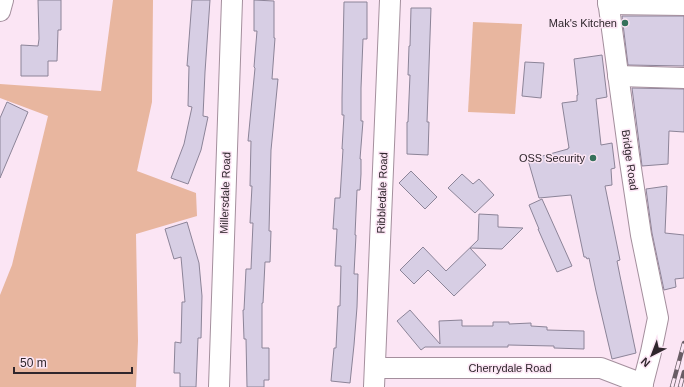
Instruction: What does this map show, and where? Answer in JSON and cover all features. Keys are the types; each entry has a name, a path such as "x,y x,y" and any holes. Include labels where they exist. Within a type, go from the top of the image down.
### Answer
{"street":[{"path":"0,11 3,0"},
{"name":"Millersdale Road","path":"219,387 232,0"},
{"name":"Ribbledale Road","path":"375,378 390,0"},
{"path":"608,2 684,5"},
{"name":"Bridge Road","path":"608,2 641,235 658,318 652,352 642,385"},
{"path":"618,76 684,78"},
{"name":"Cherrydale Road","path":"375,378 602,368 642,385"}],"shaded area":[{"path":"113,0 153,0 152,102 137,171 196,193 197,216 136,234 138,341 136,387 0,387 0,295 12,265 48,116 0,98 0,84 101,91"},
{"path":"473,22 522,24 515,114 468,112"}],"building":[{"path":"38,0 61,0 61,30 58,30 57,61 48,61 48,76 21,76 21,45 38,46"},
{"path":"192,0 210,0 203,116 208,117 201,150 188,184 171,178 184,144 192,107 188,106 189,66 187,66"},
{"path":"254,0 274,1 275,38 272,79 278,79 271,150 269,231 271,231 270,262 265,262 262,303 262,348 269,348 269,380 264,380 264,387 247,387 246,339 244,339 243,310 246,269 251,269 253,223 250,223 252,186 250,186 251,141 248,141 257,31 254,31"},
{"path":"344,2 367,2 367,39 363,39 361,88 361,121 363,121 360,159 361,174 360,190 357,190 355,235 354,274 358,274 357,307 350,383 331,381 334,348 336,348 338,306 340,306 341,266 335,266 337,229 333,229 335,198 340,198 343,149 344,115 342,115 342,98"},
{"path":"411,8 431,8 427,122 429,122 428,155 407,154"},
{"path":"622,16 684,16 684,66 628,65"},
{"path":"602,55 607,97 596,99 601,145 612,143 615,168 611,169 612,185 605,186 620,260 617,261 636,353 612,359 589,258 587,259 584,257 571,195 539,198 528,160 569,148 562,103 577,101 578,95 574,59"},
{"path":"525,62 544,63 541,98 522,96"},
{"path":"632,88 684,89 684,132 669,131 668,164 642,166"},
{"path":"7,102 28,112 0,178 0,118"},
{"path":"411,171 437,197 425,209 399,183"},
{"path":"462,174 473,184 479,179 494,195 475,213 448,188"},
{"path":"667,186 665,233 684,235 684,278 675,279 676,287 664,290 652,233 646,189"},
{"path":"542,199 572,266 557,272 529,205"},
{"path":"479,214 498,215 498,227 523,228 502,249 470,248 486,265 454,296 428,270 414,284 400,270 423,247 446,271 478,240"},
{"path":"187,222 199,263 202,296 201,338 198,338 196,387 180,387 180,373 174,373 175,342 181,343 182,302 185,302 181,257 174,259 165,229"},
{"path":"410,310 440,344 439,321 462,320 462,326 493,326 493,322 509,322 509,324 531,323 531,326 547,327 547,330 584,331 584,349 554,348 554,346 508,345 508,347 425,347 421,350 397,321"}],"railway":[{"path":"672,387 684,343"},
{"path":"680,387 684,372"}],"place":[{"name":"Mak's Kitchen","path":"625,23"},
{"name":"OSS Security","path":"593,158"}]}
